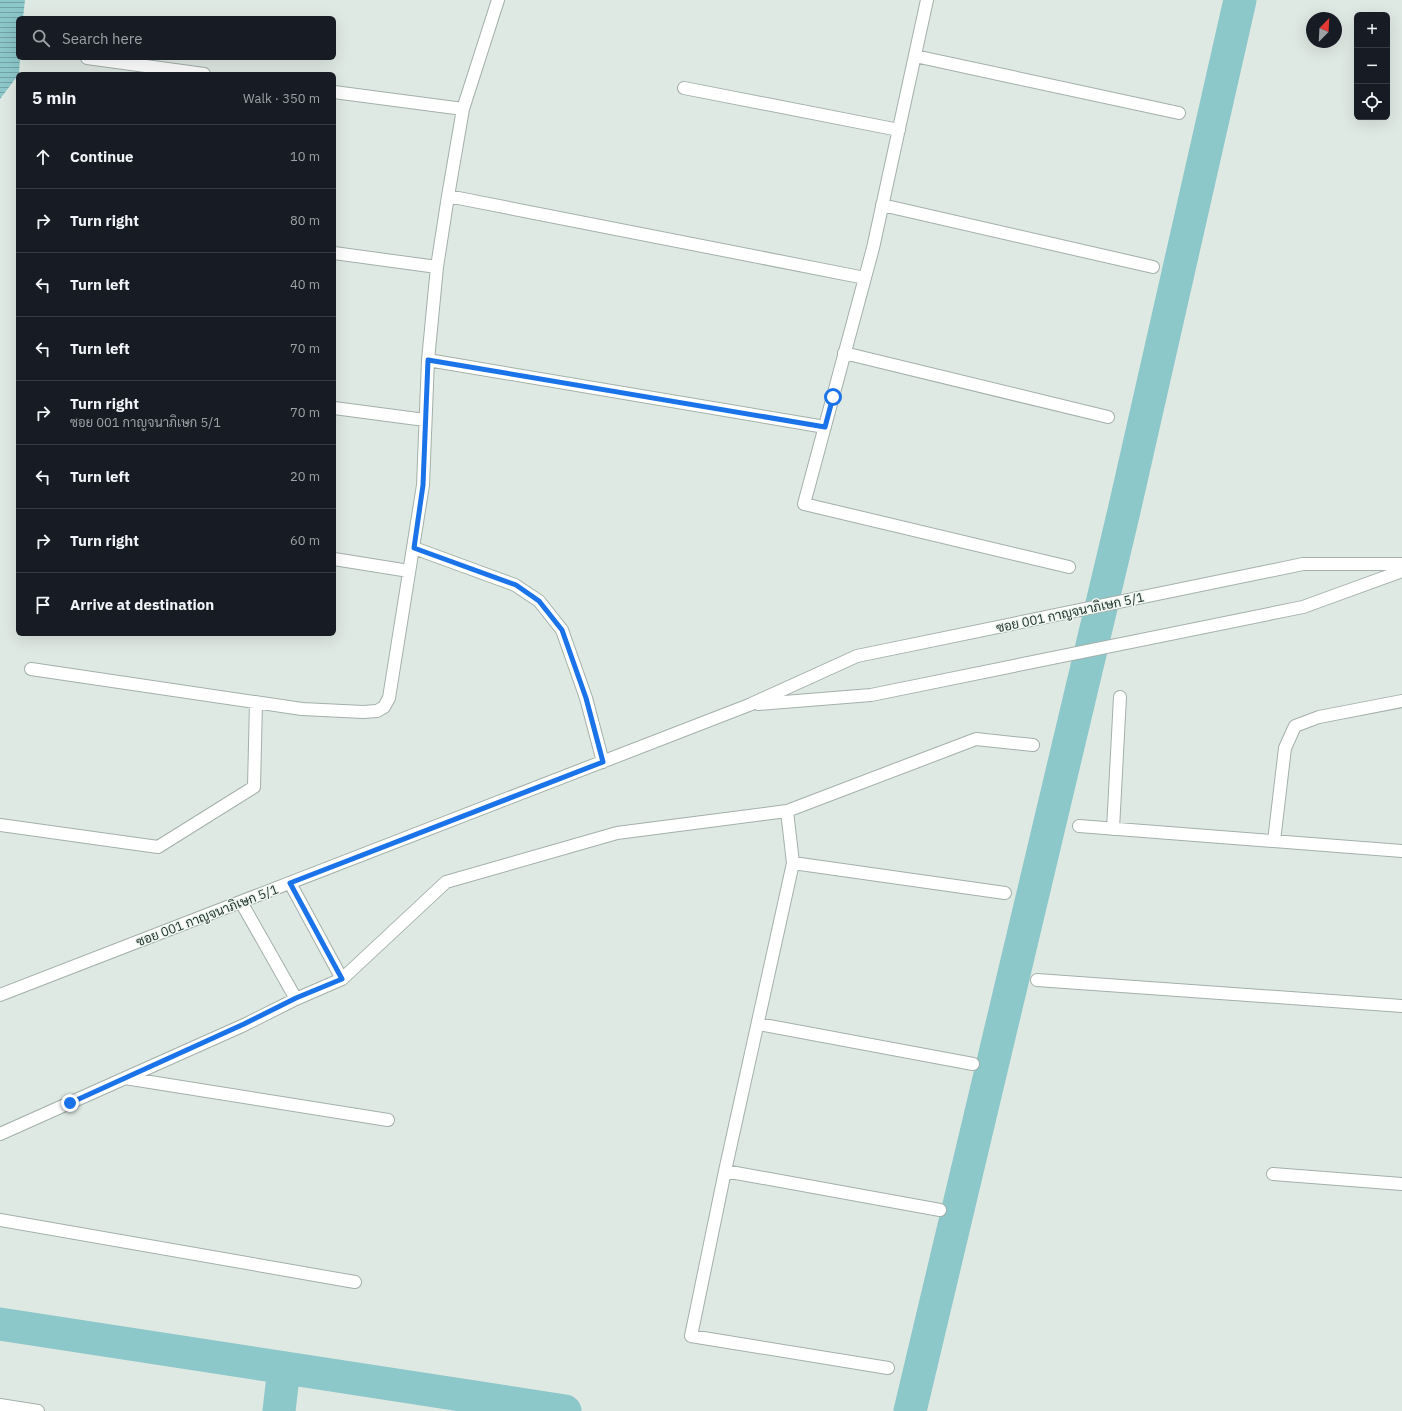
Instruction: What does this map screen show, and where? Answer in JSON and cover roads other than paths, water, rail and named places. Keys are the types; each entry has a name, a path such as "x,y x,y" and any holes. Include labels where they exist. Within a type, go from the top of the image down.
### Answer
{"street":[{"path":"31,669 302,709 363,712 377,710 384,707 389,698 423,485 428,360 437,268 448,196 463,109 498,0"},
{"path":"927,0 882,205 804,504 1069,567"},
{"path":"915,56 1179,113"},
{"path":"102,60 189,72"},
{"path":"684,88 899,130"},
{"path":"336,92 463,109"},
{"path":"448,196 864,278"},
{"path":"882,205 1152,267"},
{"path":"336,253 437,268"},
{"path":"844,353 1108,417"},
{"path":"428,360 825,427"},
{"path":"336,408 425,420"},
{"path":"414,548 516,585 539,601 562,630 586,698 603,762"},
{"path":"336,559 409,571"},
{"name":"ซอย 001 กาญจนาภิเษก 5/1","path":"0,994 749,705 857,656 1303,564 1402,564"},
{"name":"ซอย 001 กาญจนาภิเษก 5/1","path":"749,705 871,695 1302,607 1402,571"},
{"path":"1113,828 1120,698"},
{"path":"1274,841 1285,748 1295,726 1319,717 1402,701"},
{"path":"0,825 158,847 254,787 256,702"},
{"path":"0,1134 244,1024 296,998 342,979 446,882 617,833 788,811 976,739 1033,745"},
{"path":"788,811 793,863 759,1024 725,1171 691,1336 888,1368"},
{"path":"1079,826 1402,851"},
{"path":"793,863 1005,893"},
{"path":"290,883 342,979"},
{"path":"241,902 296,998"},
{"path":"1037,980 1402,1006"},
{"path":"759,1024 973,1064"},
{"path":"125,1078 388,1120"},
{"path":"725,1171 940,1210"},
{"path":"1273,1174 1402,1184"},
{"path":"0,1220 355,1282"},
{"path":"0,1405 38,1411"}],"water":[{"path":"0,0 25,0 23,16 16,16 16,60 20,60 19,72 16,72 16,78 0,99"}],"waterway":[{"path":"910,1411 1124,511 1240,0"},
{"path":"0,1324 565,1411"},
{"path":"279,1411 284,1368"}]}
